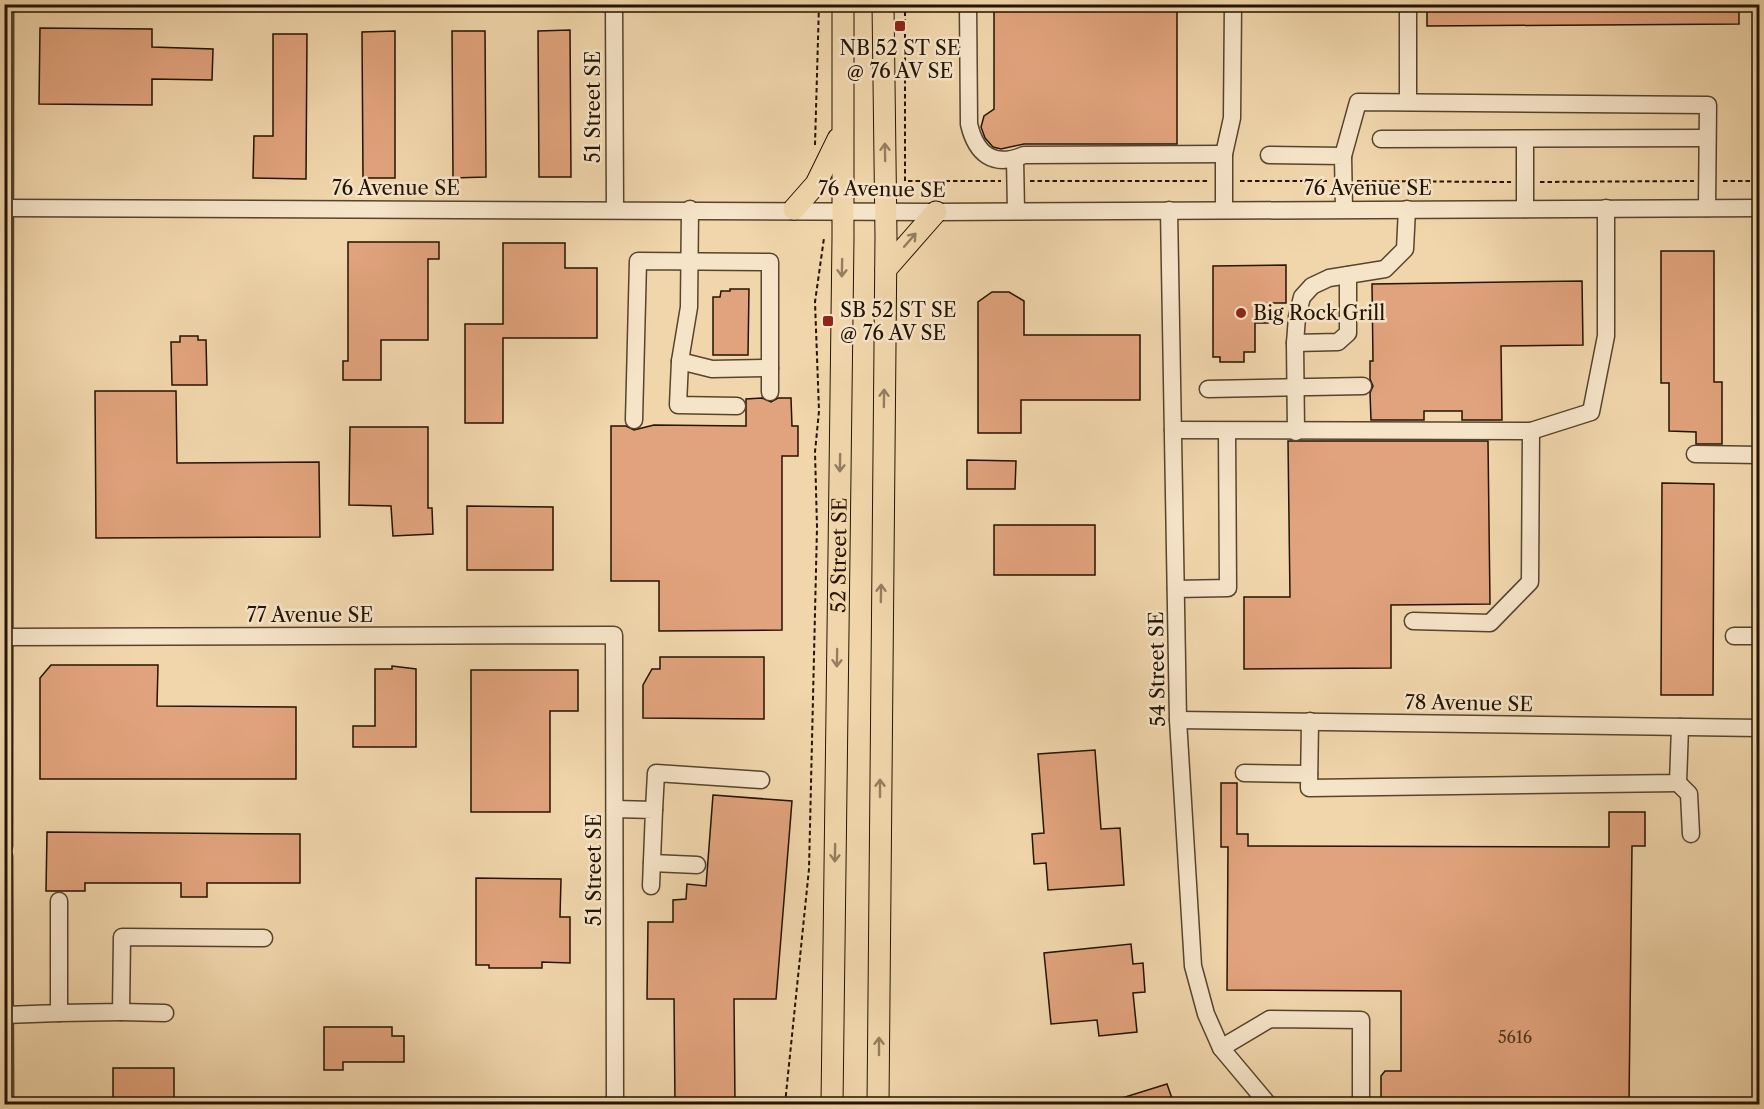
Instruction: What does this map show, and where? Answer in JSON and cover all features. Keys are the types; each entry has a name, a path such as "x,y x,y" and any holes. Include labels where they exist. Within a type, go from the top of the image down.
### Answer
{"main road":[{"name":"52 Street SE","path":"832,1104 843,210 843,4"},
{"path":"878,1104 886,269 883,4"},
{"path":"794,209 807,195 826,167 843,128"},
{"path":"886,269 908,241 936,212"}],"street":[{"path":"4,846 5,4"},
{"name":"51 Street SE","path":"614,4 615,210"},
{"path":"968,4 969,124 974,143 983,153 998,159 1015,159 1024,155 1224,154"},
{"path":"1224,210 1224,154 1232,118 1233,4"},
{"path":"1408,4 1408,100"},
{"path":"1344,209 1343,156 1358,102 1408,100 1708,105 1707,208"},
{"path":"1381,139 1707,138"},
{"path":"1525,139 1525,209"},
{"path":"1269,155 1343,156"},
{"path":"1015,159 1016,211"},
{"name":"76 Avenue SE","path":"5,208 794,209 936,212 1760,208"},
{"path":"1173,430 1227,432 1531,431 1591,412 1606,336 1606,208"},
{"path":"690,209 689,307 680,361 678,405 737,406"},
{"path":"1296,432 1295,343 1297,317 1302,297 1312,286 1329,278 1385,269 1405,249 1407,209"},
{"name":"54 Street SE","path":"1169,210 1178,720 1193,966 1206,1014 1221,1048 1268,1104"},
{"path":"634,420 638,261 770,262 770,392"},
{"path":"1295,343 1338,342 1348,333 1348,275"},
{"path":"680,361 712,369 770,368"},
{"path":"1208,389 1363,386"},
{"path":"1413,621 1490,623 1530,582 1531,431"},
{"path":"1176,589 1228,588 1227,432"},
{"path":"1695,454 1760,455"},
{"name":"51 Street SE","path":"614,635 615,1104"},
{"name":"77 Avenue SE","path":"5,636 614,635"},
{"path":"1734,636 1760,636"},
{"name":"78 Avenue SE","path":"1178,720 1760,728"},
{"path":"1310,721 1309,788 1678,783 1689,794 1691,834"},
{"path":"1678,783 1680,727"},
{"path":"651,886 656,772 760,780"},
{"path":"1244,773 1309,774"},
{"path":"615,809 654,810"},
{"path":"4,856 5,1104"},
{"path":"652,863 697,865"},
{"path":"58,1013 59,901"},
{"path":"121,1012 122,937 264,938"},
{"path":"5,1016 58,1013 165,1013"},
{"path":"1221,1048 1270,1019 1361,1020 1361,1104"}],"path":[{"path":"814,148 819,4"},
{"path":"905,4 905,181"},
{"path":"785,1104 809,869 810,734 817,538 815,452 819,411 815,302 824,238"}],"building":[{"path":"994,4 1177,4 1177,144 1024,144 1001,149 993,147 985,138 981,127 984,116 994,109"},
{"path":"1427,4 1739,4 1739,24 1427,26"},
{"path":"40,28 152,29 152,47 213,49 212,80 152,79 152,105 39,104"},
{"path":"570,30 571,177 539,177 538,31"},
{"path":"395,31 395,178 363,178 362,32"},
{"path":"452,31 485,31 486,177 453,178"},
{"path":"273,34 307,34 306,179 253,178 254,136 273,136"},
{"path":"348,242 439,242 439,259 428,259 428,340 381,340 381,380 343,380 343,361 348,361"},
{"path":"503,243 565,243 565,268 597,268 597,338 503,338 503,423 465,423 465,324 503,324"},
{"path":"1661,251 1714,251 1714,382 1722,382 1722,444 1696,444 1696,432 1669,431 1669,383 1661,383"},
{"name":"Big Rock Grill","path":"1286,265 1286,303 1268,303 1268,323 1255,323 1255,352 1244,352 1244,362 1220,362 1220,357 1213,357 1213,266"},
{"path":"1582,281 1583,345 1501,346 1502,420 1462,420 1462,411 1424,411 1424,420 1371,420 1372,284"},
{"path":"730,289 749,289 748,355 713,355 713,297 720,297 721,291 730,291"},
{"path":"992,292 1009,292 1024,301 1024,335 1140,335 1140,400 1021,400 1021,433 978,433 978,302"},
{"path":"180,336 198,336 198,340 206,340 207,385 172,385 171,342 180,342"},
{"path":"95,391 176,391 177,463 319,462 320,537 96,538"},
{"path":"762,398 771,402 778,398 791,398 792,426 798,426 798,456 782,456 782,630 659,631 659,581 611,581 611,426 626,426 634,430 654,425 746,426 746,399"},
{"path":"350,427 428,427 428,508 432,508 433,534 393,536 391,506 349,505"},
{"path":"1288,441 1488,441 1490,604 1391,605 1391,668 1244,669 1244,597 1290,597"},
{"path":"967,460 1016,461 1015,489 967,489"},
{"path":"1662,483 1714,484 1713,695 1661,695"},
{"path":"467,506 553,507 553,570 467,570"},
{"path":"994,525 1095,525 1095,575 994,575"},
{"path":"660,657 764,657 764,719 643,718 643,685 652,669 660,669"},
{"path":"51,665 158,665 157,706 296,707 296,779 40,779 40,678"},
{"path":"392,666 416,669 416,747 353,747 353,726 375,726 375,669 392,669"},
{"path":"471,670 578,670 578,711 550,711 550,812 471,812"},
{"path":"1095,750 1101,829 1120,828 1124,885 1048,890 1046,863 1034,864 1032,834 1044,833 1038,754"},
{"path":"1221,783 1237,783 1237,834 1248,834 1248,846 1609,847 1609,812 1645,812 1645,846 1632,846 1629,1104 1381,1104 1381,1076 1385,1071 1401,1071 1401,991 1227,990 1228,847 1221,847"},
{"path":"713,795 792,801 776,999 734,999 735,1104 675,1104 674,999 647,999 648,922 673,922 673,900 686,899 687,884 706,886"},
{"path":"47,832 300,834 300,883 207,883 207,897 181,897 181,883 85,883 85,891 46,891"},
{"path":"476,878 561,879 560,917 570,917 570,963 542,962 542,968 489,968 489,965 476,965"},
{"path":"1131,944 1133,964 1143,963 1145,992 1133,993 1137,1032 1099,1036 1097,1020 1051,1024 1044,953"},
{"path":"324,1027 392,1027 392,1036 404,1036 404,1062 343,1062 343,1070 324,1070"},
{"path":"113,1068 174,1068 174,1104 113,1104"},
{"path":"1167,1084 1174,1104 1109,1104 1109,1102"}],"place":[{"name":"NB 52 ST SE @ 76 AV SE","path":"900,26"},
{"name":"Big Rock Grill","path":"1241,313"},
{"name":"SB 52 ST SE @ 76 AV SE","path":"828,321"}]}
